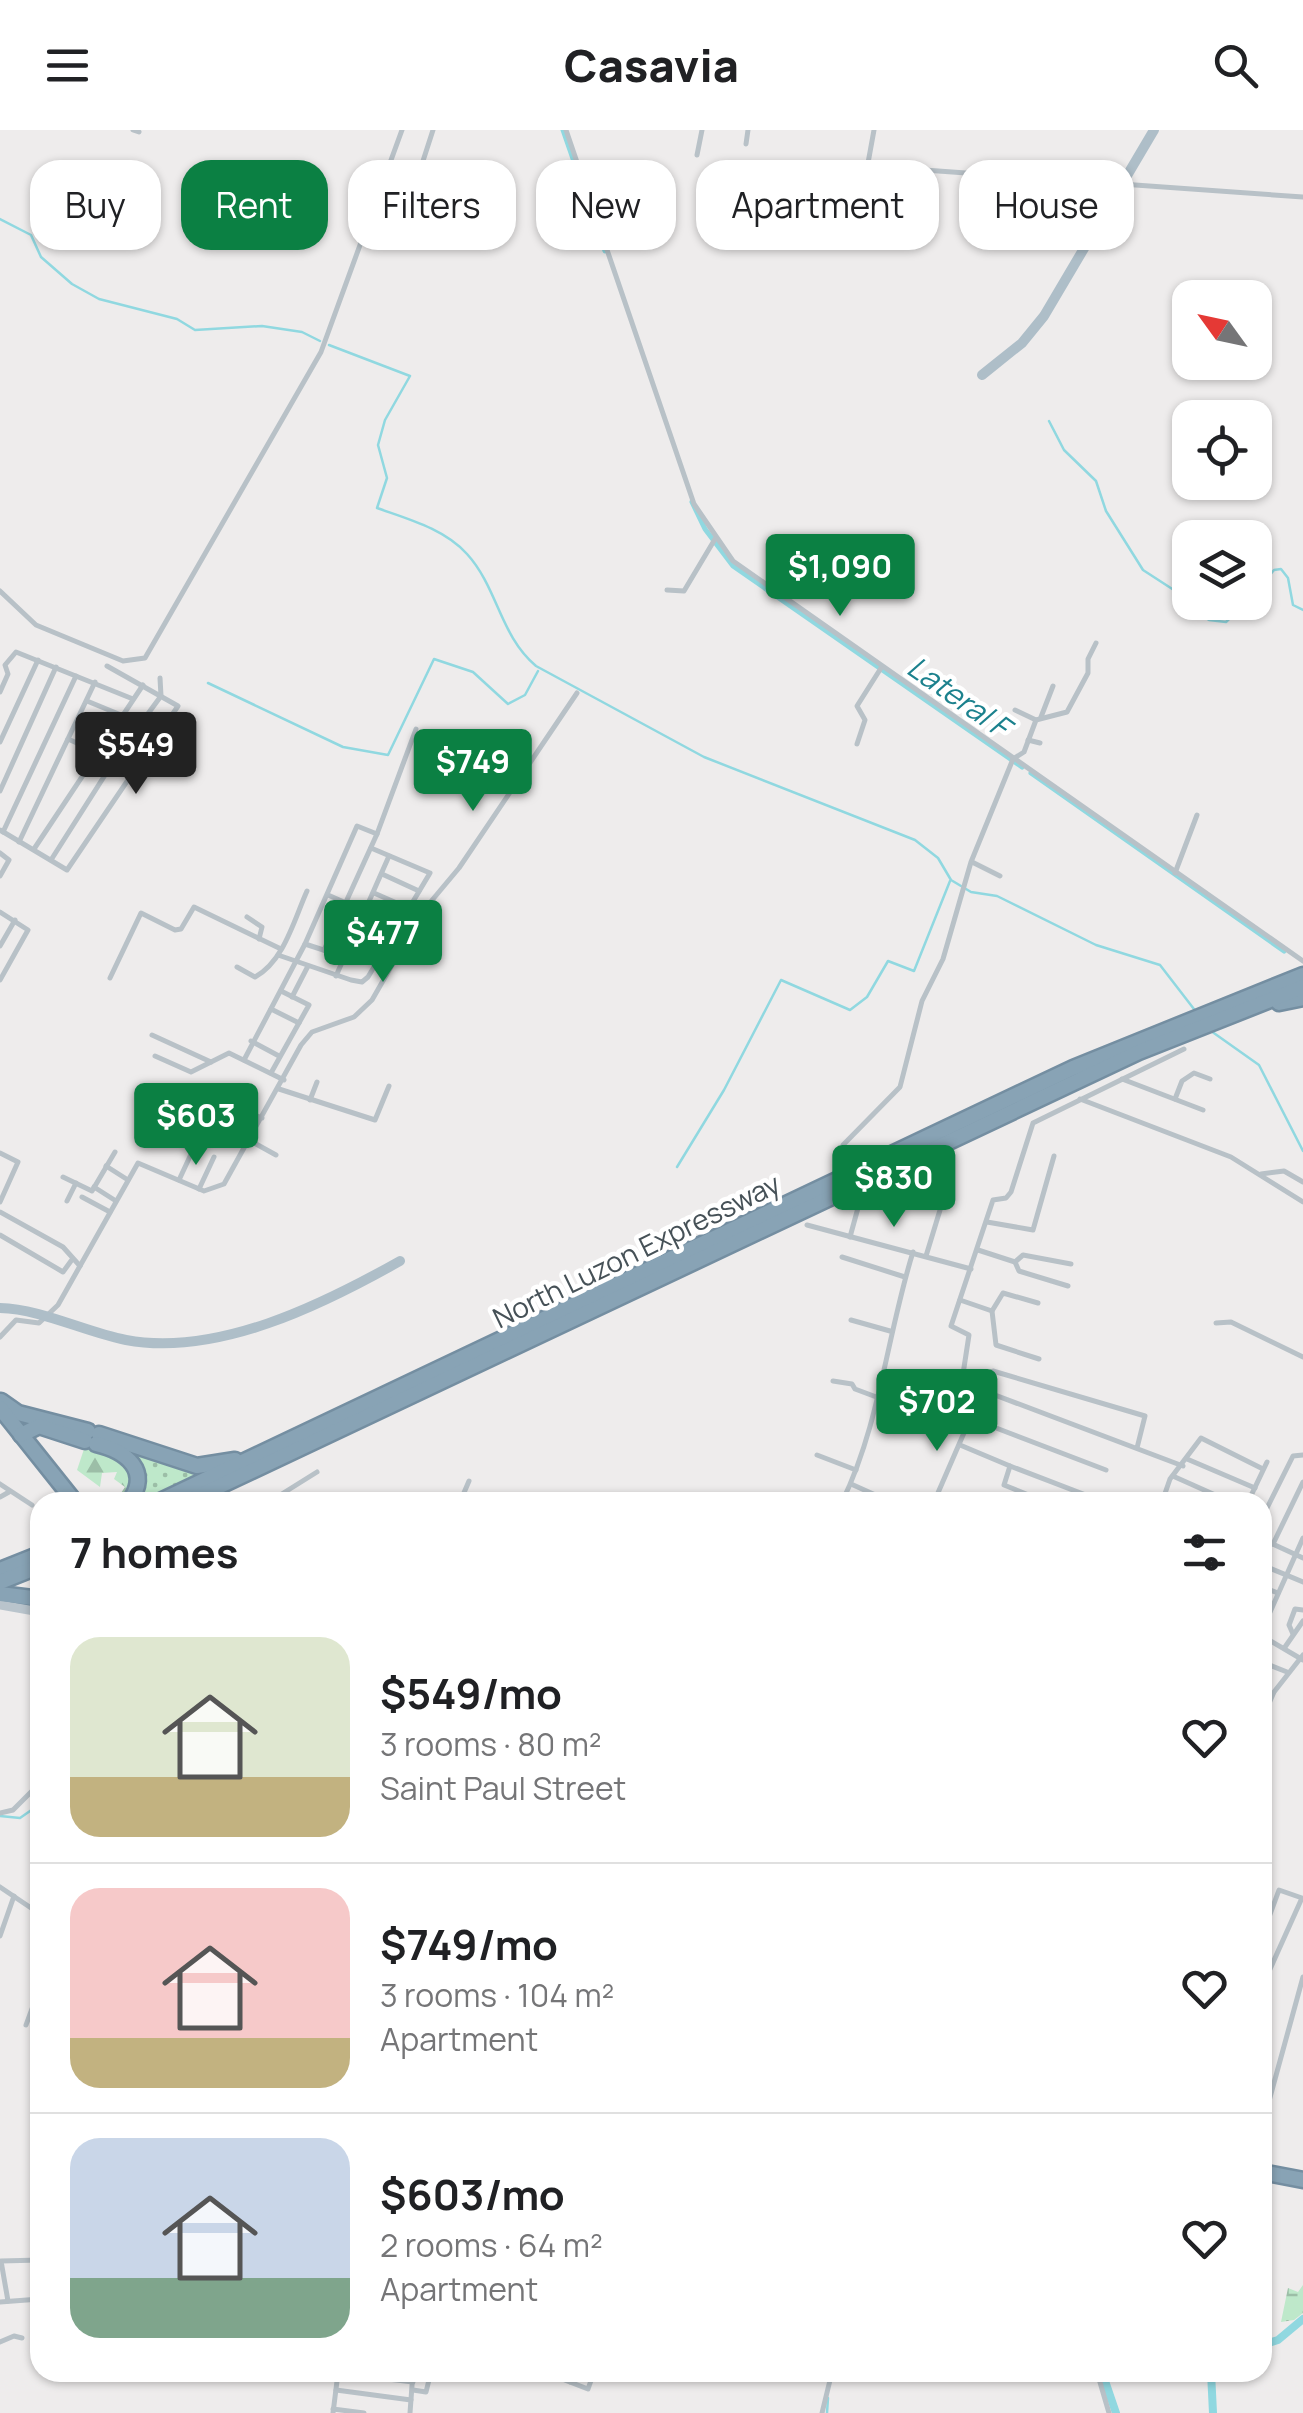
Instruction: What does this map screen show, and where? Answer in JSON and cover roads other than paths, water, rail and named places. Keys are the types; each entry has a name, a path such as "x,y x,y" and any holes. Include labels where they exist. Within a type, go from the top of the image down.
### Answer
{"highway":[{"name":"North Luzon Expressway","path":"1211,1019 1303,974"},
{"name":"North Luzon Expressway","path":"180,1492 1011,1098 1191,1025 1303,987"},
{"path":"1211,1019 1303,998"},
{"name":"North Luzon Expressway","path":"207,1492 1191,1025"},
{"path":"0,1401 18,1413 92,1437 122,1452 135,1466 135,1492"},
{"path":"0,1408 67,1492"},
{"path":"18,1431 42,1419"},
{"path":"18,1431 40,1426 197,1466 217,1465 281,1442 292,1442"},
{"path":"0,1570 30,1558"},
{"path":"0,1582 30,1570"},
{"path":"0,1594 30,1598"},
{"path":"1272,2174 1303,2180"}],"main road":[{"path":"1134,161 1154,130"},
{"path":"982,375 1022,343 1044,316 1082,250"},
{"path":"0,1308 142,1342 200,1343 261,1325 400,1261"},
{"path":"0,1605 30,1610"}],"street":[{"path":"0,591 36,625 123,661 145,658 320,352 402,130"},
{"path":"423,160 433,130"},
{"path":"566,130 694,504 713,541 746,574 880,670 1303,960"},
{"path":"697,156 702,130"},
{"path":"746,144 748,130"},
{"path":"870,160 874,130"},
{"path":"1134,187 1303,197"},
{"path":"667,590 684,591 713,541"},
{"path":"0,605 6,599"},
{"path":"1015,710 1038,719 1067,712 1088,674 1088,659 1096,643"},
{"path":"0,692 12,652 133,698"},
{"path":"0,742 38,660"},
{"path":"76,675 1,831 67,870 178,706 107,666"},
{"path":"0,791 56,667"},
{"path":"857,744 865,720 858,706 880,670"},
{"path":"51,860 162,696 160,678"},
{"path":"19,842 95,682"},
{"path":"34,850 144,684"},
{"path":"850,1238 861,1197 842,1161 843,1145 900,1087 922,1001 943,959 972,862 1012,760 1024,752 1053,686"},
{"path":"0,1337 16,1320 34,1324 58,1305 128,1180 143,1163 199,1189 214,1190 224,1184 312,1032 354,1017 372,1000 423,912 458,868 576,693"},
{"path":"86,700 121,715"},
{"path":"78,720 109,732"},
{"path":"324,950 377,834 416,729"},
{"path":"68,739 96,752"},
{"path":"1028,740 1040,743"},
{"path":"1176,873 1197,815"},
{"path":"244,1060 305,944 357,826 377,834"},
{"path":"110,978 141,912 174,930 181,929 194,907 296,962 362,982 430,872 371,848"},
{"path":"0,853 10,860 0,876"},
{"path":"336,976 390,856"},
{"path":"972,862 1000,876"},
{"path":"382,874 419,891"},
{"path":"236,967 260,976 280,952 306,891"},
{"path":"374,893 408,908"},
{"path":"328,895 398,926"},
{"path":"0,912 28,930 0,980"},
{"path":"247,917 262,927 259,939"},
{"path":"0,946 14,920"},
{"path":"305,944 344,958"},
{"path":"292,996 308,966"},
{"path":"272,1073 309,1005 281,991"},
{"path":"270,1009 298,1023"},
{"path":"152,1035 211,1062"},
{"path":"251,1041 279,1056"},
{"path":"1106,1470 956,1411 969,1335 951,1326 993,1200 1006,1198 1011,1192 1033,1122 1184,1049"},
{"path":"155,1056 191,1072 230,1053 284,1080"},
{"path":"1175,1099 1182,1081 1194,1073 1210,1079"},
{"path":"1119,1078 1203,1110"},
{"path":"310,1100 317,1082"},
{"path":"279,1089 377,1120 389,1086"},
{"path":"185,1104 192,1108 211,1097 262,1118"},
{"path":"1080,1099 1231,1156 1303,1202"},
{"path":"179,1180 200,1137"},
{"path":"249,1140 276,1155"},
{"path":"64,1177 92,1192 115,1152"},
{"path":"0,1153 18,1162 0,1202"},
{"path":"986,1222 1033,1230 1054,1156"},
{"path":"199,1189 214,1157"},
{"path":"106,1166 128,1180"},
{"path":"1261,1174 1284,1170 1303,1182"},
{"path":"67,1201 76,1183"},
{"path":"94,1187 116,1201"},
{"path":"82,1197 110,1212"},
{"path":"926,1256 944,1198"},
{"path":"0,1212 63,1248 80,1266"},
{"path":"807,1225 971,1269"},
{"path":"0,1235 63,1272 71,1260"},
{"path":"978,1250 1015,1262 1020,1271 1068,1286"},
{"path":"847,1492 879,1398 890,1331 913,1252"},
{"path":"1015,1262 1023,1255 1071,1264"},
{"path":"842,1256 905,1277"},
{"path":"1038,1303 1003,1293 992,1310 996,1345 1038,1359"},
{"path":"960,1300 992,1310"},
{"path":"851,1320 890,1331"},
{"path":"1216,1323 1231,1322 1303,1357"},
{"path":"1137,1448 1145,1416 993,1371 987,1373 986,1392 1137,1448 1254,1488"},
{"path":"832,1381 852,1384 855,1389 879,1398"},
{"path":"939,1492 970,1419"},
{"path":"1167,1492 1170,1480 1201,1438 1265,1465 1252,1492"},
{"path":"960,1446 1078,1492"},
{"path":"818,1455 856,1470"},
{"path":"1272,1499 1293,1456 1303,1455"},
{"path":"1010,1466 1003,1484 1022,1492"},
{"path":"285,1492 317,1472"},
{"path":"1175,1477 1209,1492"},
{"path":"464,1492 469,1481"},
{"path":"1303,1482 1273,1544 1303,1558"},
{"path":"0,1484 30,1504"},
{"path":"851,1484 869,1492"},
{"path":"0,1497 9,1492"},
{"path":"1272,1607 1303,1538"},
{"path":"1272,1569 1303,1582"},
{"path":"1272,1590 1278,1593"},
{"path":"1293,1634 1289,1625 1295,1609 1303,1610"},
{"path":"1285,1646 1303,1621"},
{"path":"1272,1639 1302,1658 1272,1696"},
{"path":"1272,1666 1288,1672"},
{"path":"0,1813 13,1810 30,1793"},
{"path":"0,1887 30,1907"},
{"path":"1272,1909 1279,1890 1302,1898 1272,1966"},
{"path":"0,1936 14,1896"},
{"path":"1272,2090 1303,1977"},
{"path":"26,2025 30,2014"},
{"path":"30,2260 1,2261 4,2302 30,2301"},
{"path":"0,2342 14,2336 22,2338"},
{"path":"337,2382 333,2411 364,2413"},
{"path":"391,2382 426,2392 428,2382"},
{"path":"410,2413 412,2382"},
{"path":"570,2382 588,2389 590,2382"},
{"path":"822,2413 830,2382"},
{"path":"1100,2382 1109,2413"},
{"path":"336,2390 411,2400"}],"waterway":[{"name":"Lateral F","path":"563,130 605,251"},
{"path":"0,219 31,235 41,257 72,284 99,299 177,319 195,330 262,326 302,332 320,341"},
{"path":"329,345 410,376 385,420 378,445 387,478 377,508 437,531 458,545 486,582 514,641 536,666 704,757 915,840 938,858 951,880 971,892 997,896 1096,945 1160,965 1197,1013"},
{"path":"1049,421 1064,450 1096,481 1106,511 1143,570 1172,589"},
{"name":"Lateral F","path":"692,502 705,529 733,566 1022,767"},
{"path":"1272,572 1281,569 1288,578 1293,605 1303,610"},
{"path":"1209,620 1228,620"},
{"path":"208,683 343,747 388,755 434,659 473,672 508,704 525,695 538,671"},
{"name":"Lateral F","path":"1031,773 1284,951"},
{"path":"677,1167 724,1090 781,980 850,1010 867,997 888,961 914,971 950,881"},
{"path":"1211,1031 1259,1065 1303,1151"},
{"path":"0,1816 20,1818 30,1811"},
{"path":"1272,2342 1303,2319"},
{"path":"1105,2382 1116,2413"},
{"path":"1211,2382 1213,2413"},
{"path":"827,2413 828,2398"}]}
